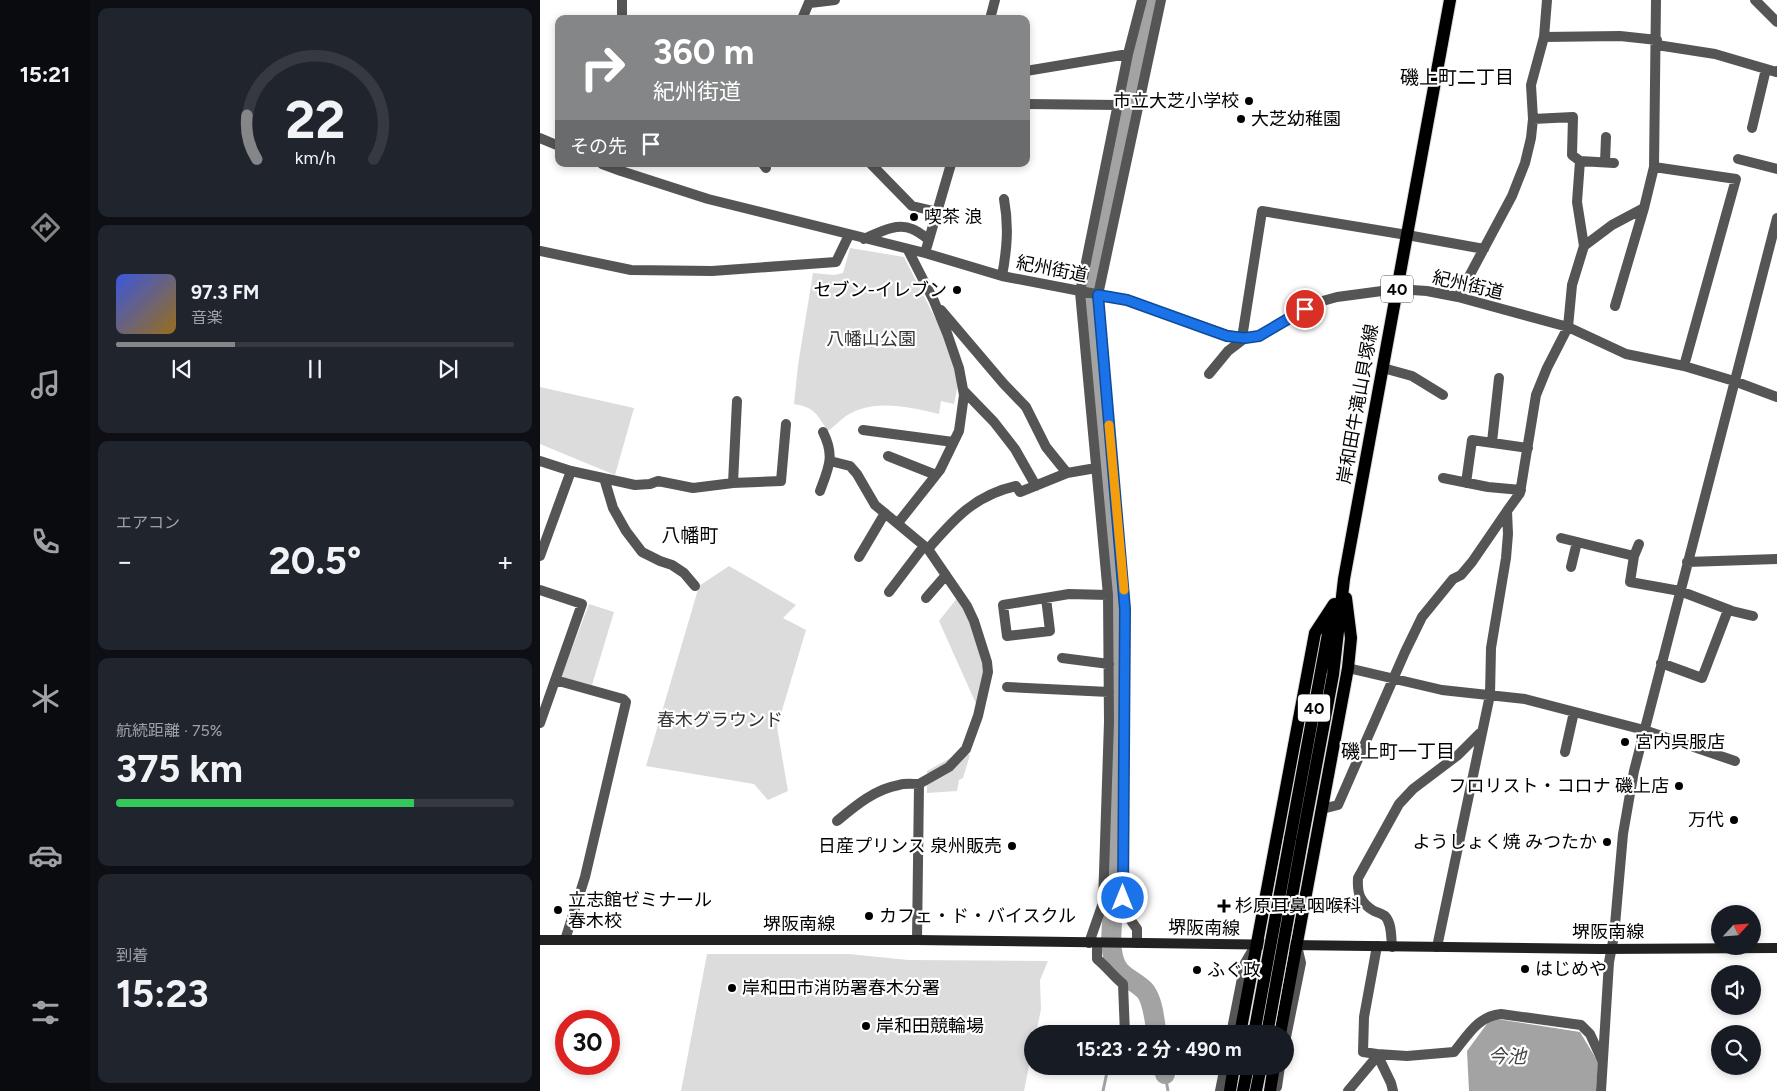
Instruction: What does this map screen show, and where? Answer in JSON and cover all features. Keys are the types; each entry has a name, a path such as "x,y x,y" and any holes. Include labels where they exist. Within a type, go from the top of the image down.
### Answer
{"main road":[{"name":"岸和田牛滝山貝塚線","path":"1256,1025 1333,675 1344,579 1450,0"},
{"name":"岸和田牛滝山貝塚線","path":"1268,1025 1334,604 1344,579"},
{"path":"1282,1025 1348,668 1352,638 1344,579"},
{"path":"1242,1025 1315,633 1334,604"},
{"name":"堺阪南線","path":"540,940 917,940 1392,947 1777,948"},
{"path":"1230,1091 1233,1075"},
{"path":"1243,1091 1246,1075"},
{"path":"1256,1091 1259,1075"},
{"path":"1275,1075 1276,1091"}],"street":[{"path":"622,0 622,15"},
{"path":"804,15 810,2 834,0"},
{"path":"991,15 994,0"},
{"path":"1127,1025 1130,1013 1123,984 1115,978 1106,966 1097,960 1096,943 1103,902 1109,664 1108,595 1096,468 1090,294 1128,54 1142,0"},
{"path":"1134,944 1137,929 1125,912 1123,898 1125,609 1090,294 1161,0"},
{"path":"1458,297 1512,196 1526,163 1531,138 1531,85 1544,37 1547,0"},
{"path":"1615,306 1654,167 1657,43 1656,0"},
{"path":"1755,0 1777,22"},
{"path":"1544,37 1620,36 1715,54 1777,71"},
{"path":"1030,70 1128,54"},
{"path":"1752,128 1766,69"},
{"path":"1030,104 1119,105"},
{"path":"1532,119 1573,117 1572,155 1580,161 1610,162 1606,137"},
{"path":"540,138 555,144"},
{"path":"1738,159 1777,169"},
{"path":"1322,808 1338,805 1422,617 1453,579 1461,575 1472,562 1520,493 1536,396 1547,368 1568,327 1572,285 1584,246 1577,202 1580,161"},
{"path":"874,167 912,206 938,212"},
{"path":"925,253 950,167"},
{"path":"1654,167 1736,179 1684,366"},
{"name":"紀州街道","path":"621,168 708,199 925,253 1002,276 1127,300 1227,336 1243,338 1259,336 1319,302 1337,297 1397,290 1426,291 1458,297 1568,327 1626,354 1684,366 1734,381 1777,397"},
{"path":"1002,276 1008,230 1004,199"},
{"path":"1584,246 1612,225 1644,208"},
{"path":"1209,374 1228,351 1243,338 1262,211 1484,250"},
{"path":"1601,1091 1609,962 1623,834 1644,730 1777,218"},
{"path":"864,239 886,230 902,227 912,228 929,240"},
{"path":"540,251 631,270 712,271 836,262 849,235"},
{"path":"898,524 936,475 959,431 964,391 959,368 934,301 908,250"},
{"path":"934,301 1003,383 1026,407 1046,448 1067,473"},
{"path":"1383,368 1412,376 1443,395"},
{"path":"1492,442 1499,378"},
{"path":"964,391 994,422 1015,449 1036,486"},
{"path":"733,483 737,401"},
{"path":"540,461 571,471 635,485 650,484 658,481 693,488 733,483 781,481 786,424"},
{"path":"863,430 953,442"},
{"path":"820,491 830,461 830,444 823,432"},
{"path":"1466,483 1472,440 1528,448"},
{"path":"888,456 936,475"},
{"path":"830,461 850,466 857,474 875,505 926,547 967,606 974,620 987,662 988,672 978,716 966,749 950,767 919,784 898,785 882,790 867,798 837,821"},
{"path":"889,592 926,547 957,516 978,500 995,491 1006,488 1016,486 1020,492 1067,473 1096,468"},
{"path":"540,556 571,471"},
{"path":"604,478 613,508 642,552 672,565 684,573 695,586"},
{"path":"1444,478 1466,483 1521,490"},
{"path":"1437,947 1490,695 1491,648 1506,558 1507,512"},
{"path":"859,557 885,513"},
{"path":"1561,538 1634,556"},
{"path":"1572,567 1577,542"},
{"path":"1639,544 1634,556 1630,582 1680,591 1728,610 1753,616"},
{"path":"1687,562 1777,559"},
{"path":"926,598 946,575"},
{"path":"540,590 582,604 540,723"},
{"path":"1046,598 1050,631 1007,636 1003,605 1069,594 1108,595"},
{"path":"1661,663 1702,678 1728,610"},
{"path":"1062,658 1109,664"},
{"path":"1348,668 1442,690 1525,699 1644,730 1735,761"},
{"path":"555,680 623,699 626,702 585,877 565,940"},
{"path":"1007,687 1109,692"},
{"path":"1565,752 1574,712"},
{"path":"1109,722 1124,722"},
{"path":"1392,947 1389,924 1385,916 1367,907 1361,901 1357,889 1358,878 1399,804 1413,789 1458,755 1483,730"},
{"path":"917,940 919,784"},
{"path":"1233,1025 1245,963 1256,945"},
{"path":"1288,1025 1301,964 1297,946"},
{"path":"1377,946 1364,1017 1363,1052 1407,1056 1454,1052 1482,1019 1501,1014 1581,1025 1590,1034 1602,1061"},
{"path":"1348,1091 1377,1054"},
{"path":"1377,1054 1393,1091"},
{"path":"1220,1091 1223,1075"},
{"path":"1276,1091 1279,1075"}],"green space":[{"name":"八幡山公園","path":"850,248 904,257 934,316 950,341 958,384 954,404 941,401 939,414 904,407 868,407 846,416 828,431 815,413 794,404 798,365 813,273 834,275 843,273"},
{"path":"540,387 634,408 615,475 540,444"},
{"name":"春木グラウンド","path":"729,566 796,605 783,618 806,630 777,727 788,791 768,800 754,784 646,766 699,586"},
{"path":"958,597 971,619 985,673 977,706 939,621"},
{"path":"589,604 614,612 592,685 561,677"},
{"path":"961,752 970,755 963,778 959,780 957,791 927,793 927,771"},
{"name":"岸和田競輪場","path":"707,954 849,954 908,960 1048,961 1040,980 1041,1009 1038,1025 1024,1025 1024,1075 1027,1075 1024,1091 681,1091"}],"water":[{"name":"今池","path":"1497,1019 1580,1032 1598,1062 1596,1091 1469,1091 1467,1051 1489,1021"}],"waterway":[{"path":"1153,0 1089,286 1088,303 1117,603 1118,661 1112,949 1113,957 1119,970 1143,989 1149,997 1155,1025"},
{"path":"1103,1091 1107,1072 1165,1074 1168,1091"}],"slow traffic":[{"path":"1109,425 1124,590"}],"place":[{"name":"市立大芝小学校","path":"1249,101"},
{"name":"大芝幼稚園","path":"1241,119"},
{"name":"喫茶 浪","path":"914,217"},
{"name":"セブン-イレブン","path":"957,290"},
{"name":"宮内呉服店","path":"1625,742"},
{"name":"フロリスト・コロナ 磯上店","path":"1679,786"},
{"name":"万代","path":"1734,820"},
{"name":"ようしょく焼 みつたか","path":"1607,842"},
{"name":"日産プリンス 泉州販売","path":"1012,846"},
{"name":"杉原耳鼻咽喉科","path":"1224,906"},
{"name":"立志館ゼミナール 春木校","path":"558,910"},
{"name":"カフェ・ド・バイスクル","path":"869,916"},
{"name":"はじめや","path":"1525,969"},
{"name":"ふぐ政","path":"1197,970"},
{"name":"岸和田市消防署春木分署","path":"732,988"},
{"name":"岸和田競輪場","path":"866,1026"}],"district":[{"name":"磯上町二丁目","path":"1457,77"},
{"name":"八幡町","path":"690,535"},
{"name":"磯上町一丁目","path":"1398,751"}],"route":[{"path":"1123,898 1126,626 1098,295 1127,300 1165,312 1227,336 1245,338 1259,336 1305,309"}]}
